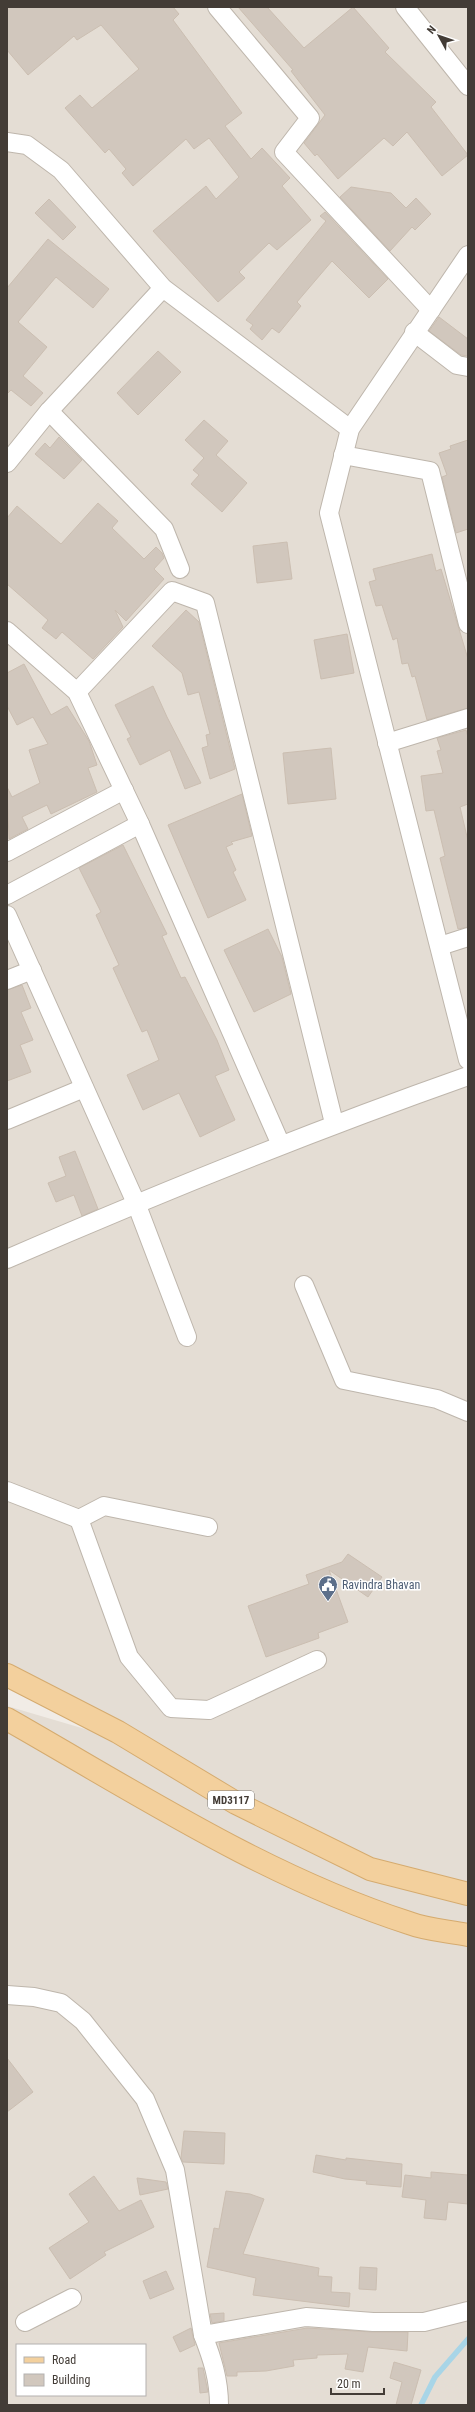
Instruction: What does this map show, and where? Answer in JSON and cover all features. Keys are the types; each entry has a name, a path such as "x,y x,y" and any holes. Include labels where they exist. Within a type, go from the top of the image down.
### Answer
{"main road":[{"name":"MD3117","path":"7,1675 118,1732 236,1803 370,1869 468,1894"},
{"path":"7,1719 258,1860 325,1891 410,1924 468,1935"}],"street":[{"path":"217,7 310,118 284,152 431,310"},
{"path":"405,7 468,86"},
{"path":"7,142 27,145 61,170 163,288 350,429"},
{"path":"468,256 414,332 350,429 329,514 468,1060"},
{"path":"7,463 49,411 163,288"},
{"path":"414,332 457,365 468,367"},
{"path":"49,411 164,529 180,569"},
{"path":"343,455 430,471 468,624"},
{"path":"77,692 172,591 205,603 334,1123"},
{"path":"7,631 77,692 140,824 282,1145"},
{"path":"387,743 468,718"},
{"path":"7,852 124,790"},
{"path":"7,895 140,824"},
{"path":"7,915 136,1203 186,1337"},
{"path":"440,946 468,937"},
{"path":"7,980 32,970"},
{"path":"7,1259 136,1203 334,1123 468,1076"},
{"path":"7,1120 84,1088"},
{"path":"304,1285 344,1380 437,1399 468,1412"},
{"path":"7,1491 79,1519 104,1506 208,1527"},
{"path":"79,1519 129,1657 171,1708 209,1710 317,1660"},
{"path":"7,1995 34,1996 61,2003 83,2021 145,2099 175,2170 202,2335 213,2360 219,2385 219,2405"},
{"path":"25,2322 72,2298"},
{"path":"202,2335 306,2317 373,2322 424,2322 468,2311"}],"shaded area":[{"path":"7,7 468,7 468,2405 7,2405 7,1706 136,1744 7,1677"}],"building":[{"path":"7,7 173,7 179,14 173,20 242,113 225,126 251,159 262,148 290,178 282,186 311,220 277,250 269,243 239,272 245,278 218,302 153,231 206,186 216,199 239,177 209,138 194,149 186,139 133,186 122,173 126,169 109,149 105,153 65,108 80,95 92,108 139,69 101,25 77,40 74,36 28,75 7,50"},
{"path":"238,7 267,7 304,48 353,7 389,48 385,52 436,102 431,107 468,155 442,176 407,132 393,146 384,138 338,179 317,154 315,156 304,143 325,115 291,71 293,70"},
{"path":"351,187 391,193 406,208 416,198 431,214 415,230 412,227 390,251 340,197"},
{"path":"49,199 76,227 63,240 35,213"},
{"path":"325,212 388,279 369,298 332,261 297,302 301,306 279,333 272,328 262,340 250,329 253,325 246,320 326,221 320,216"},
{"path":"48,239 109,289 93,308 56,277 18,322 47,347 23,376 43,393 31,406 11,390 7,394 7,288"},
{"path":"439,317 468,339 468,356 461,355 429,331"},
{"path":"158,351 181,372 138,415 117,393"},
{"path":"204,420 228,441 216,455 247,483 222,512 191,484 199,475 193,470 204,458 185,440"},
{"path":"59,437 82,460 64,479 35,454 45,443 50,448"},
{"path":"468,440 468,529 456,533 442,477 447,475 439,453 451,449 450,446"},
{"path":"98,503 118,521 112,528 144,559 156,547 162,553 164,558 154,569 164,579 126,621 115,610 123,627 93,659 62,632 56,639 42,628 48,620 7,584 7,518 17,506 61,544"},
{"path":"287,542 292,579 257,583 253,546"},
{"path":"432,554 436,571 441,569 468,659 468,708 427,720 415,676 412,677 408,663 402,664 397,638 393,640 382,605 376,606 369,582 376,580 373,569"},
{"path":"186,610 199,622 235,769 210,779 202,748 208,746 206,735 210,734 199,692 188,695 182,673 152,646"},
{"path":"347,634 354,673 321,679 314,640"},
{"path":"24,664 51,715 67,706 89,741 97,765 88,768 97,792 51,814 47,805 22,817 28,829 9,839 7,787 12,797 40,783 29,750 48,744 33,717 17,725 7,706 7,673"},
{"path":"153,686 167,717 201,783 185,789 170,750 140,765 127,739 131,737 115,705"},
{"path":"466,730 468,737 468,804 460,807 468,841 468,927 458,929 440,858 445,856 434,810 426,811 421,776 443,773 437,751 441,750 437,738"},
{"path":"331,748 336,799 288,804 283,753"},
{"path":"242,794 252,836 231,842 233,844 226,847 236,870 233,872 246,900 208,918 168,825"},
{"path":"123,845 167,934 162,936 181,978 185,977 217,1040 229,1070 215,1076 235,1120 200,1137 179,1093 143,1110 127,1075 159,1060 147,1030 142,1032 113,968 119,965 96,915 101,912 79,868"},
{"path":"268,929 282,957 291,994 254,1012 224,950"},
{"path":"22,985 31,1008 21,1012 33,1040 20,1045 31,1072 7,1081 7,990"},
{"path":"75,1151 98,1209 82,1216 74,1195 56,1202 48,1183 66,1176 59,1157"},
{"path":"348,1554 382,1577 368,1597 329,1570 348,1622 318,1633 319,1638 266,1657 248,1606 309,1584 306,1575 342,1562"},
{"path":"7,2058 33,2092 7,2112"},
{"path":"184,2131 225,2133 224,2164 183,2162 181,2158"},
{"path":"316,2155 346,2160 346,2158 402,2164 401,2187 366,2184 367,2181 345,2179 313,2172"},
{"path":"431,2172 468,2175 468,2204 448,2202 446,2220 424,2218 426,2200 402,2197 405,2175 431,2178"},
{"path":"94,2176 119,2211 141,2200 154,2227 104,2252 106,2255 70,2279 49,2248 89,2222 69,2194"},
{"path":"137,2178 166,2182 168,2189 140,2195"},
{"path":"226,2191 250,2194 264,2199 243,2254 319,2268 318,2276 332,2277 331,2292 350,2293 349,2307 253,2295 256,2278 207,2267 214,2228 219,2229"},
{"path":"360,2267 377,2268 376,2290 359,2289"},
{"path":"166,2271 174,2289 150,2299 143,2281"},
{"path":"224,2313 224,2321 212,2323 210,2314"},
{"path":"191,2328 195,2345 180,2352 173,2337"},
{"path":"307,2328 372,2332 408,2332 407,2351 368,2347 363,2372 345,2369 348,2354 317,2355 317,2358 293,2360 294,2366 266,2371 237,2372 237,2376 227,2376 219,2343"},
{"path":"394,2362 421,2370 411,2405 396,2405 402,2382 390,2378"},
{"path":"198,2368 203,2368 208,2392 200,2393"}],"waterway":[{"path":"421,2405 435,2377 468,2339"}],"place":[{"name":"Ravindra Bhavan","path":"328,1602"}]}
